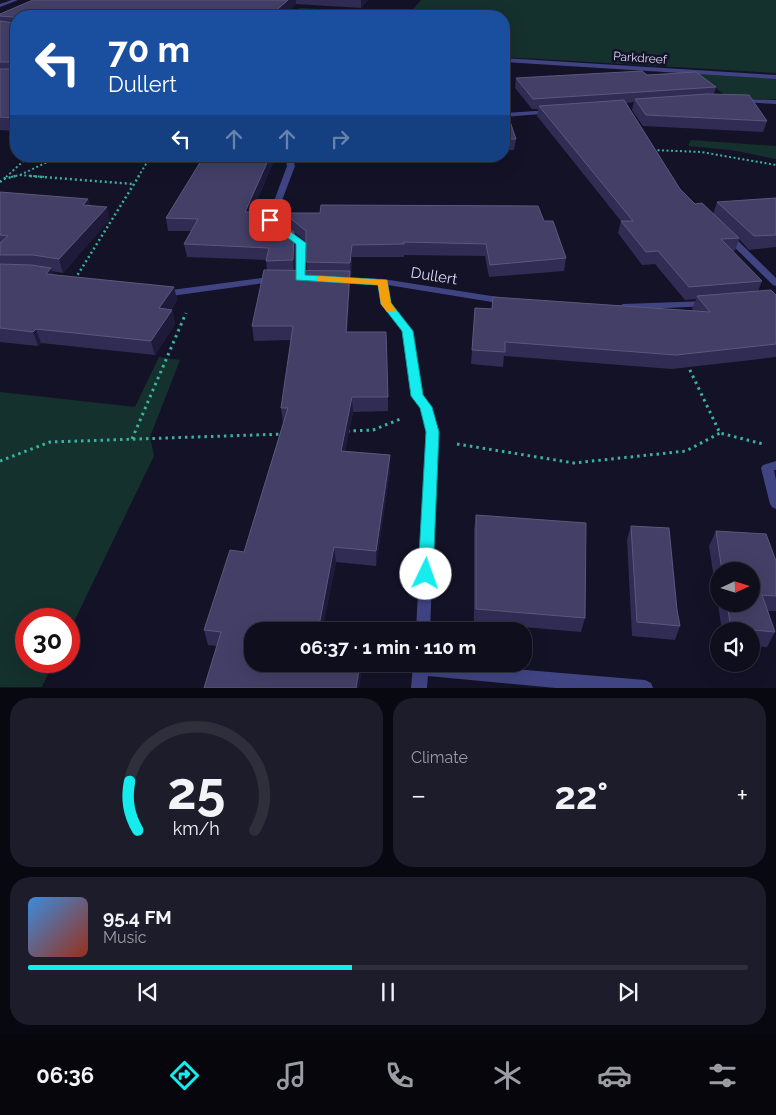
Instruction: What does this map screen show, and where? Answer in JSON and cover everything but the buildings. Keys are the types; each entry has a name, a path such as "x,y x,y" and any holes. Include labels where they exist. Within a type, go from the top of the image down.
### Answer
{"street":[{"path":"0,6 16,0"},
{"name":"Parkdreef","path":"510,60 776,76"},
{"path":"739,101 776,102"},
{"path":"510,115 560,111"},
{"path":"153,293 163,295 261,279 305,278 301,243 270,220 291,166 290,162"},
{"path":"722,231 776,283"},
{"name":"Dullert","path":"328,279 383,282 515,303"},
{"path":"383,282 386,304 407,331 417,396 426,407 432,432 423,622"},
{"path":"611,308 716,303"},
{"path":"776,465 767,468 776,504"},
{"path":"419,688 420,672"},
{"path":"482,672 645,688"}],"path":[{"path":"652,150 701,152 776,165"},
{"path":"0,182 22,162"},
{"path":"3,179 19,175 47,162"},
{"path":"74,280 147,162"},
{"path":"19,175 134,184"},
{"path":"132,439 196,289"},
{"path":"686,363 720,433"},
{"path":"344,431 373,430 426,407"},
{"path":"432,440 574,463 686,452 720,433 767,445"},
{"path":"0,461 50,442 285,434"}],"green space":[{"path":"421,0 776,0 776,73 510,57 510,10 412,10"},
{"path":"300,8 336,10 298,10"},
{"path":"698,74 776,79 776,99 730,99"},
{"path":"691,140 776,146 776,159 731,150 688,146"},
{"path":"159,357 180,360 150,437 154,456 80,609 15,608 15,673 48,673 42,687 0,687 0,392 135,407"}],"slow traffic":[{"path":"320,279 383,282 386,304 390,310"}],"route":[{"path":"270,220 301,243 300,278 383,282 386,304 407,331 417,396 426,407 432,432 426,574"}]}
